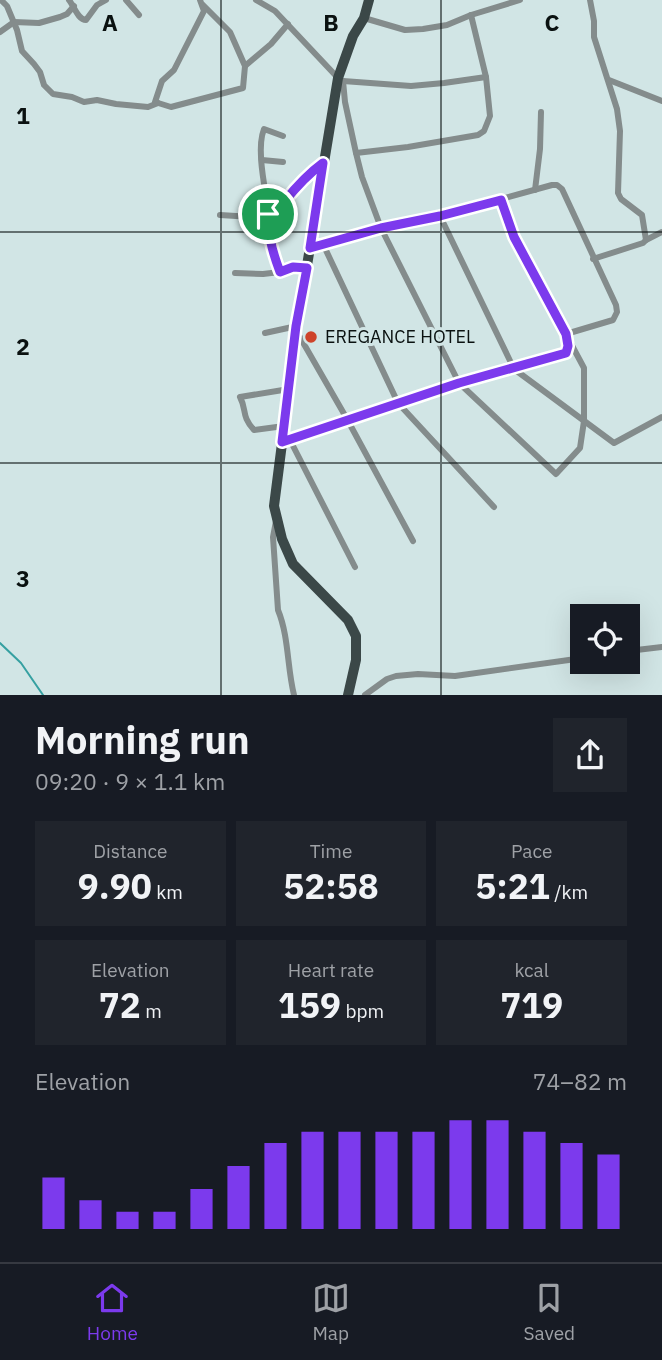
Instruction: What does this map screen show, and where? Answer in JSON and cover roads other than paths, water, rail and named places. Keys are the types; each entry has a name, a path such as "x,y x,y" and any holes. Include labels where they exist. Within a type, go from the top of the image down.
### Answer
{"main road":[{"path":"348,695 356,660 356,636 342,613 293,564 276,520 274,506 286,441 284,426 296,328 323,163 353,36 364,18 369,0"}],"street":[{"path":"1,0 7,6 14,22 22,51 40,72 44,85 53,94 83,102 97,100 148,107 158,103 171,107 243,88 245,66 230,32 201,2"},
{"path":"69,0 81,19 86,20 97,5 106,0"},
{"path":"126,0 139,15"},
{"path":"256,0 275,11 341,79 362,177 381,228 459,383 556,474 580,448 584,421 584,368 514,237 501,200"},
{"path":"364,18 405,30 447,25 520,0"},
{"path":"590,0 594,37 617,109 620,131 618,193 621,199 642,215 646,240"},
{"path":"158,103 155,102 162,81 174,70 201,20 204,11 201,2"},
{"path":"0,32 14,22 39,23 60,18 74,6"},
{"path":"356,153 408,147 478,135 485,131 490,116 486,77 471,15"},
{"path":"245,66 271,44 288,24"},
{"path":"341,79 411,86 486,77"},
{"path":"609,80 662,101"},
{"path":"535,190 541,112"},
{"path":"280,272 271,246 262,160 262,133 264,129 283,136"},
{"path":"262,160 283,162"},
{"path":"268,216 269,206 284,202 309,173 323,163"},
{"path":"310,248 556,186 562,189 617,312 612,320 566,334"},
{"path":"220,215 268,216"},
{"path":"440,216 514,369 614,443 662,417"},
{"path":"593,259 643,243 662,232"},
{"path":"323,244 398,403 494,507"},
{"path":"235,273 263,274 293,267 307,268"},
{"path":"265,333 296,328 413,541"},
{"path":"355,568 286,441 459,383 566,353 566,334"},
{"path":"284,426 254,430 247,422 240,397 289,389"},
{"path":"276,520 273,537 278,610 288,651 294,695"},
{"path":"640,650 662,647"},
{"path":"365,695 396,676 455,676 570,660"}],"waterway":[{"path":"0,643 21,663 43,695"}],"place":[{"name":"EREGANCE HOTEL","path":"311,337"}]}
